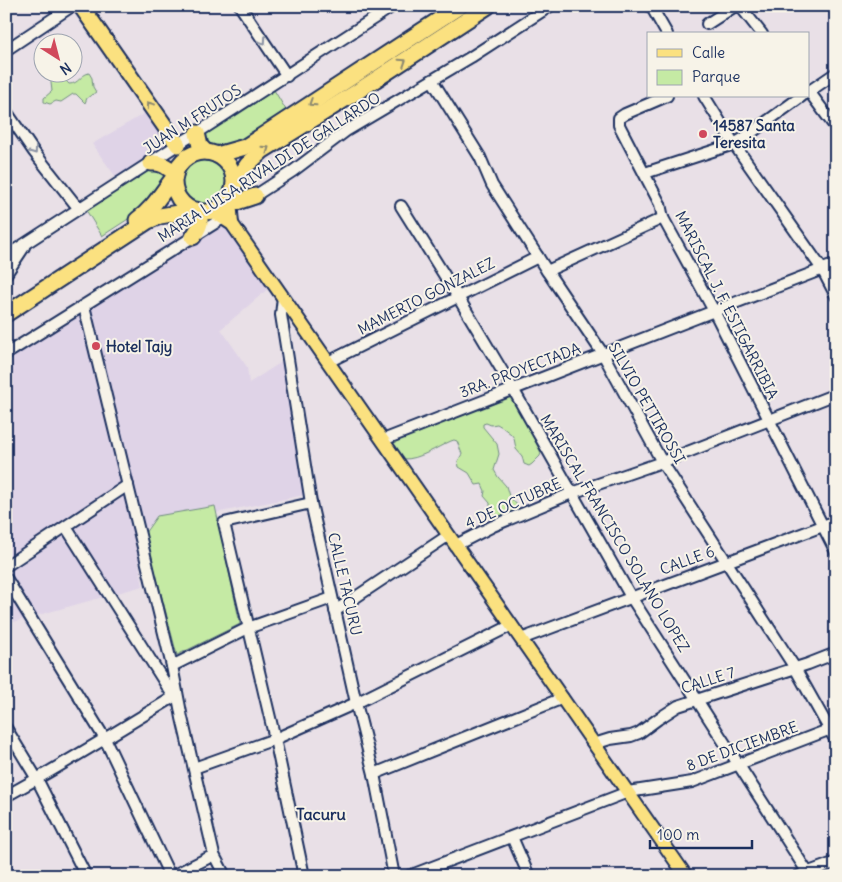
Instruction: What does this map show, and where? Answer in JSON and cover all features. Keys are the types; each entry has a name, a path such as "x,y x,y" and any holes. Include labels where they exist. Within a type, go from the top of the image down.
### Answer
{"highway":[{"path":"82,6 178,144 209,153 227,162 234,179 227,206"},
{"path":"6,308 141,217 155,204 184,159 190,155 246,146 460,6"},
{"path":"227,206 247,165 262,151 488,6"},
{"path":"198,133 200,146 209,153"},
{"path":"178,144 174,187 178,197 196,214 200,221 200,225 193,237"},
{"path":"151,163 157,162 175,173"},
{"path":"6,314 148,221 160,216 193,211 204,212 227,206 232,196 234,200 240,202 255,196"}],"main road":[{"path":"227,206 283,297 686,876"}],"street":[{"path":"6,50 72,6"},
{"path":"240,6 287,76"},
{"name":"MARIA LUISA RIVALDI DE GALLARDO","path":"255,196 293,171 346,131 471,57 550,6"},
{"path":"652,6 666,32"},
{"path":"707,24 735,6"},
{"path":"740,6 760,32"},
{"name":"JUAN M FRUTOS","path":"6,256 178,144 287,76 386,8"},
{"path":"810,90 836,73"},
{"name":"SILVIO PETTIROSSI","path":"432,80 484,163 492,185 603,354 662,462 795,668 832,729 836,741"},
{"path":"810,96 836,128"},
{"name":"MARISCAL J. F. ESTIGARRIBIA","path":"662,98 625,114 619,118 619,125 660,204 663,218 714,311 836,552"},
{"path":"705,98 734,144 822,270 836,296"},
{"path":"645,173 734,144 799,98"},
{"path":"6,111 34,152 79,209"},
{"name":"MARIA LUISA RIVALDI DE GALLARDO","path":"6,354 193,237 227,206"},
{"name":"MARISCAL FRANCISCO SOLANO LOPEZ","path":"401,206 513,389 631,597 739,765 803,874"},
{"path":"547,271 663,218"},
{"path":"6,274 26,244"},
{"name":"MAMERTO GONZALEZ","path":"328,362 538,257"},
{"name":"3RA. PROYECTADA","path":"383,440 836,264"},
{"name":"CALLE TACURU","path":"283,297 281,315 311,503 374,774 394,876"},
{"path":"84,306 172,666 176,696 214,855 225,876"},
{"name":"4 DE OCTUBRE","path":"336,611 452,540 493,526 572,493 662,462 836,394"},
{"path":"6,566 128,486"},
{"path":"304,876 275,738 224,523 311,503"},
{"name":"CALLE 6","path":"521,639 836,521"},
{"path":"66,526 176,696"},
{"path":"6,578 105,740 171,876 214,855"},
{"path":"172,666 248,628 332,598"},
{"path":"194,768 275,738 356,703 512,626"},
{"name":"CALLE 7","path":"594,744 610,739 631,736 678,706 836,653"},
{"path":"6,796 105,740 176,696"},
{"path":"374,774 563,698"},
{"path":"159,706 172,708 182,718"},
{"path":"6,728 38,779 86,876"},
{"name":"8 DE DICIEMBRE","path":"409,876 628,792 692,782 832,729"},
{"path":"512,837 528,876"},
{"path":"803,874 836,862"}],"shaded area":[{"path":"147,112 170,146 118,180 92,144"},
{"path":"222,224 227,226 269,288 221,329 247,367 249,383 283,361 304,495 133,530 143,586 6,624 6,362"}],"green space":[{"path":"89,73 96,92 87,98 85,103 76,94 73,94 61,102 56,101 50,104 44,102 44,98 52,91 51,83 67,82 72,84 82,82 82,77"},
{"path":"274,90 289,115 251,137 231,145 210,147 202,136"},
{"path":"199,156 209,156 222,163 229,176 229,186 222,199 209,206 199,206 190,202 183,195 179,186 179,176 183,167 190,160"},
{"path":"153,168 168,176 139,212 102,236 86,210"},
{"path":"511,391 534,436 541,453 540,456 529,466 524,464 511,434 497,424 491,425 486,423 483,424 483,427 497,444 499,454 494,470 506,486 509,496 520,511 500,519 494,518 490,503 484,496 485,491 482,484 476,485 469,473 459,467 458,461 462,454 457,441 451,441 409,459 403,459 392,444 398,438 472,408 495,402"},
{"path":"215,506 240,624 177,655 145,533 157,516"}],"place":[{"name":"14587 Santa Teresita","path":"703,134"},
{"name":"Hotel Tajy","path":"96,346"}],"district":[{"name":"Tacuru","path":"321,814"}]}
